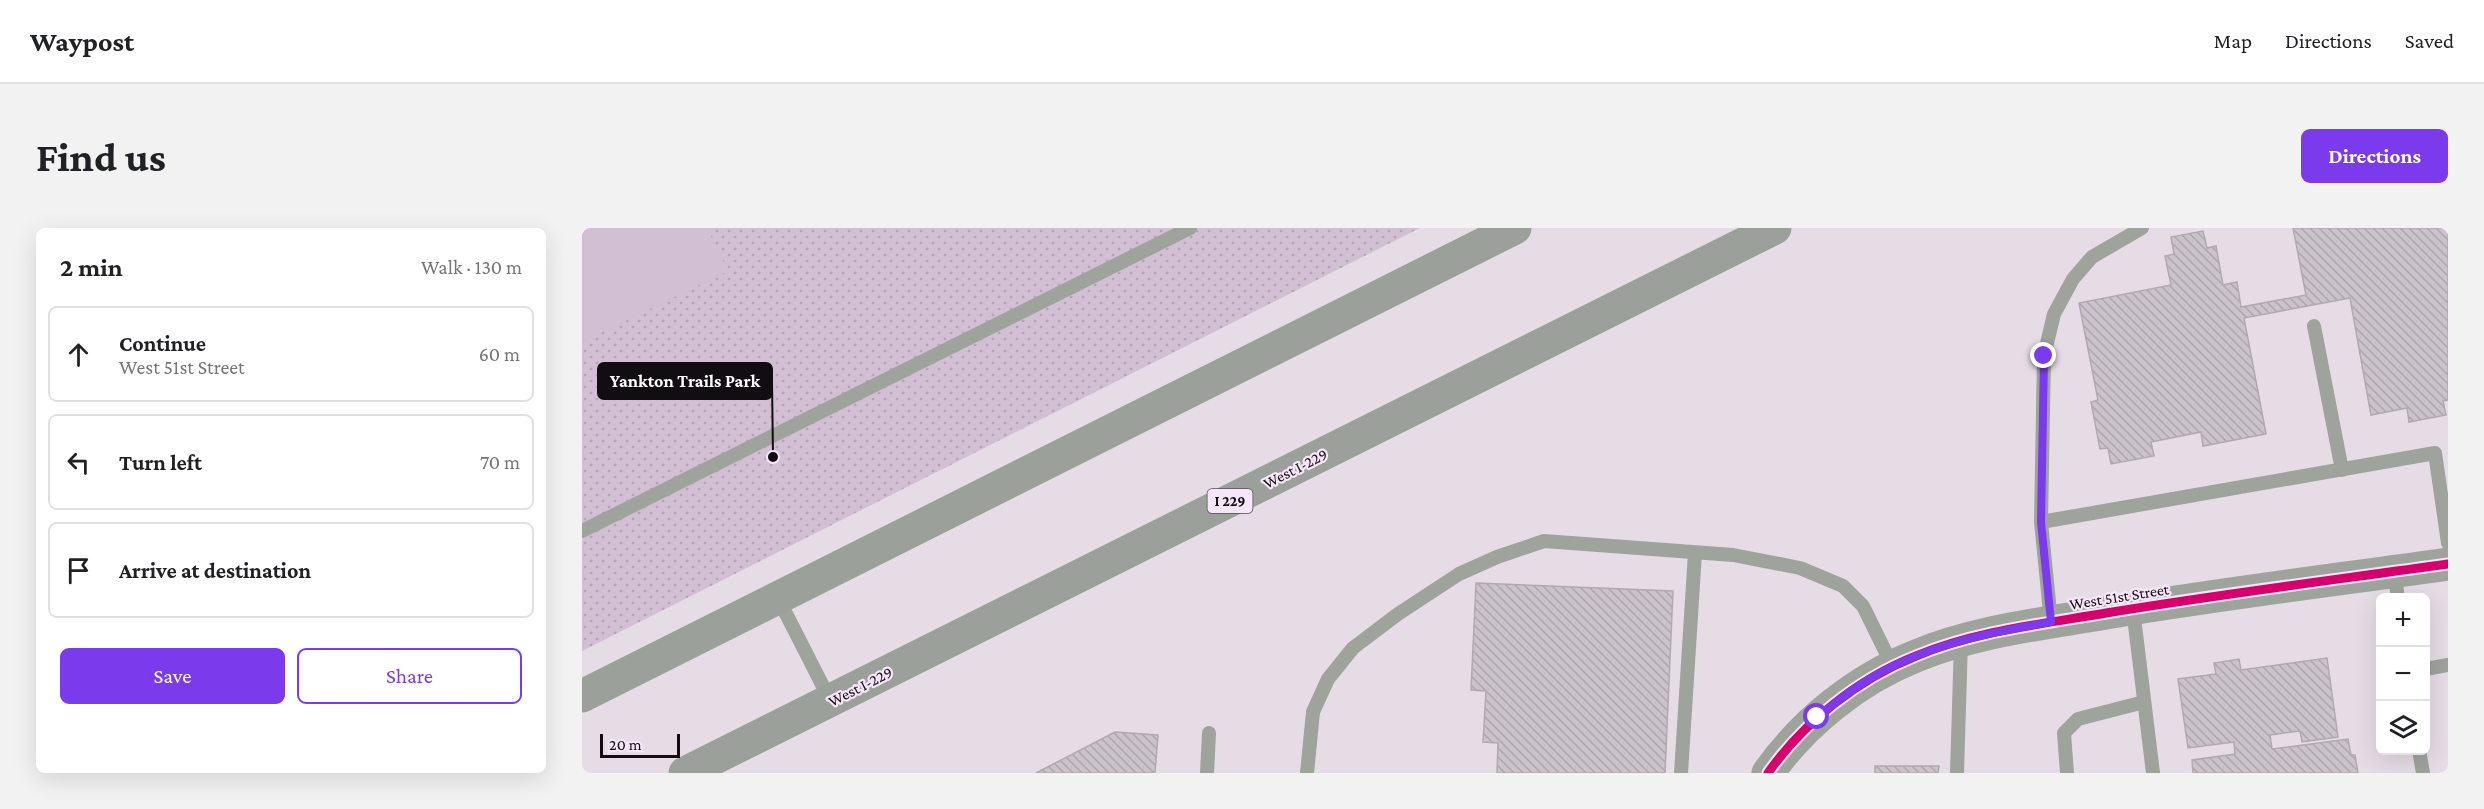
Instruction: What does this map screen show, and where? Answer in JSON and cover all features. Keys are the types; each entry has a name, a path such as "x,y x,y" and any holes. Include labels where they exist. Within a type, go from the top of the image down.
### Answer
{"highway":[{"path":"582,696 1515,228"},
{"name":"West I-229","path":"685,773 1775,228"}],"street":[{"name":"West 51st Street","path":"1777,766 1817,717 1865,681 1914,657 1961,641 2004,630 2133,609 2396,584 2448,564"}],"lane":[{"path":"582,531 1190,228"},
{"path":"2051,622 2041,522 2044,356 2054,314 2073,279 2092,257 2142,228"},
{"path":"2314,326 2342,470"},
{"path":"2041,522 2442,452 2448,543"},
{"path":"1307,773 1312,712 1328,679 1353,648 1398,614 1459,574 1497,557 1544,541 1733,555 1800,568 1843,586 1863,606 1893,667"},
{"path":"1681,773 1695,553"},
{"path":"778,597 830,700"},
{"path":"2133,609 2153,773"},
{"path":"1957,773 1961,641"},
{"path":"2430,668 2448,665"},
{"path":"2067,773 2064,733 2078,719 2144,702"},
{"path":"1207,773 1209,733"},
{"path":"2421,755 2423,773"}],"shaded area":[{"path":"582,228 1420,228 582,651"},
{"path":"582,228 707,228 728,271 582,342"}],"building":[{"path":"2293,228 2448,228 2448,400 2443,401 2446,415 2409,422 2407,408 2371,415 2350,298 2244,318 2266,434 2203,446 2201,432 2151,442 2154,456 2111,464 2108,448 2100,449 2091,402 2098,400 2079,303 2171,285 2165,256 2174,254 2171,237 2203,231 2207,248 2216,246 2223,285 2237,282 2241,307 2306,295"},
{"path":"1476,583 1673,591 1665,773 1497,773 1498,743 1483,742 1486,691 1471,690"},
{"path":"2327,658 2338,737 2302,742 2300,731 2270,735 2272,749 2348,739 2351,755 2355,755 2358,773 2193,773 2192,760 2235,754 2234,742 2188,748 2178,679 2216,674 2214,663 2239,659 2241,670"},
{"path":"1115,732 1158,735 1155,773 1036,773"},
{"path":"1875,766 1939,766 1938,773 1875,773"}],"cycle path":[{"path":"1768,773 1798,736 1834,704 1873,677 1939,647 2010,629 2149,606 2448,564"}],"place":[{"name":"Yankton Trails Park","path":"773,457"}],"route":[{"path":"1817,717 1865,681 1914,657 1948,644 2004,630 2051,622 2041,522 2044,356"}]}
